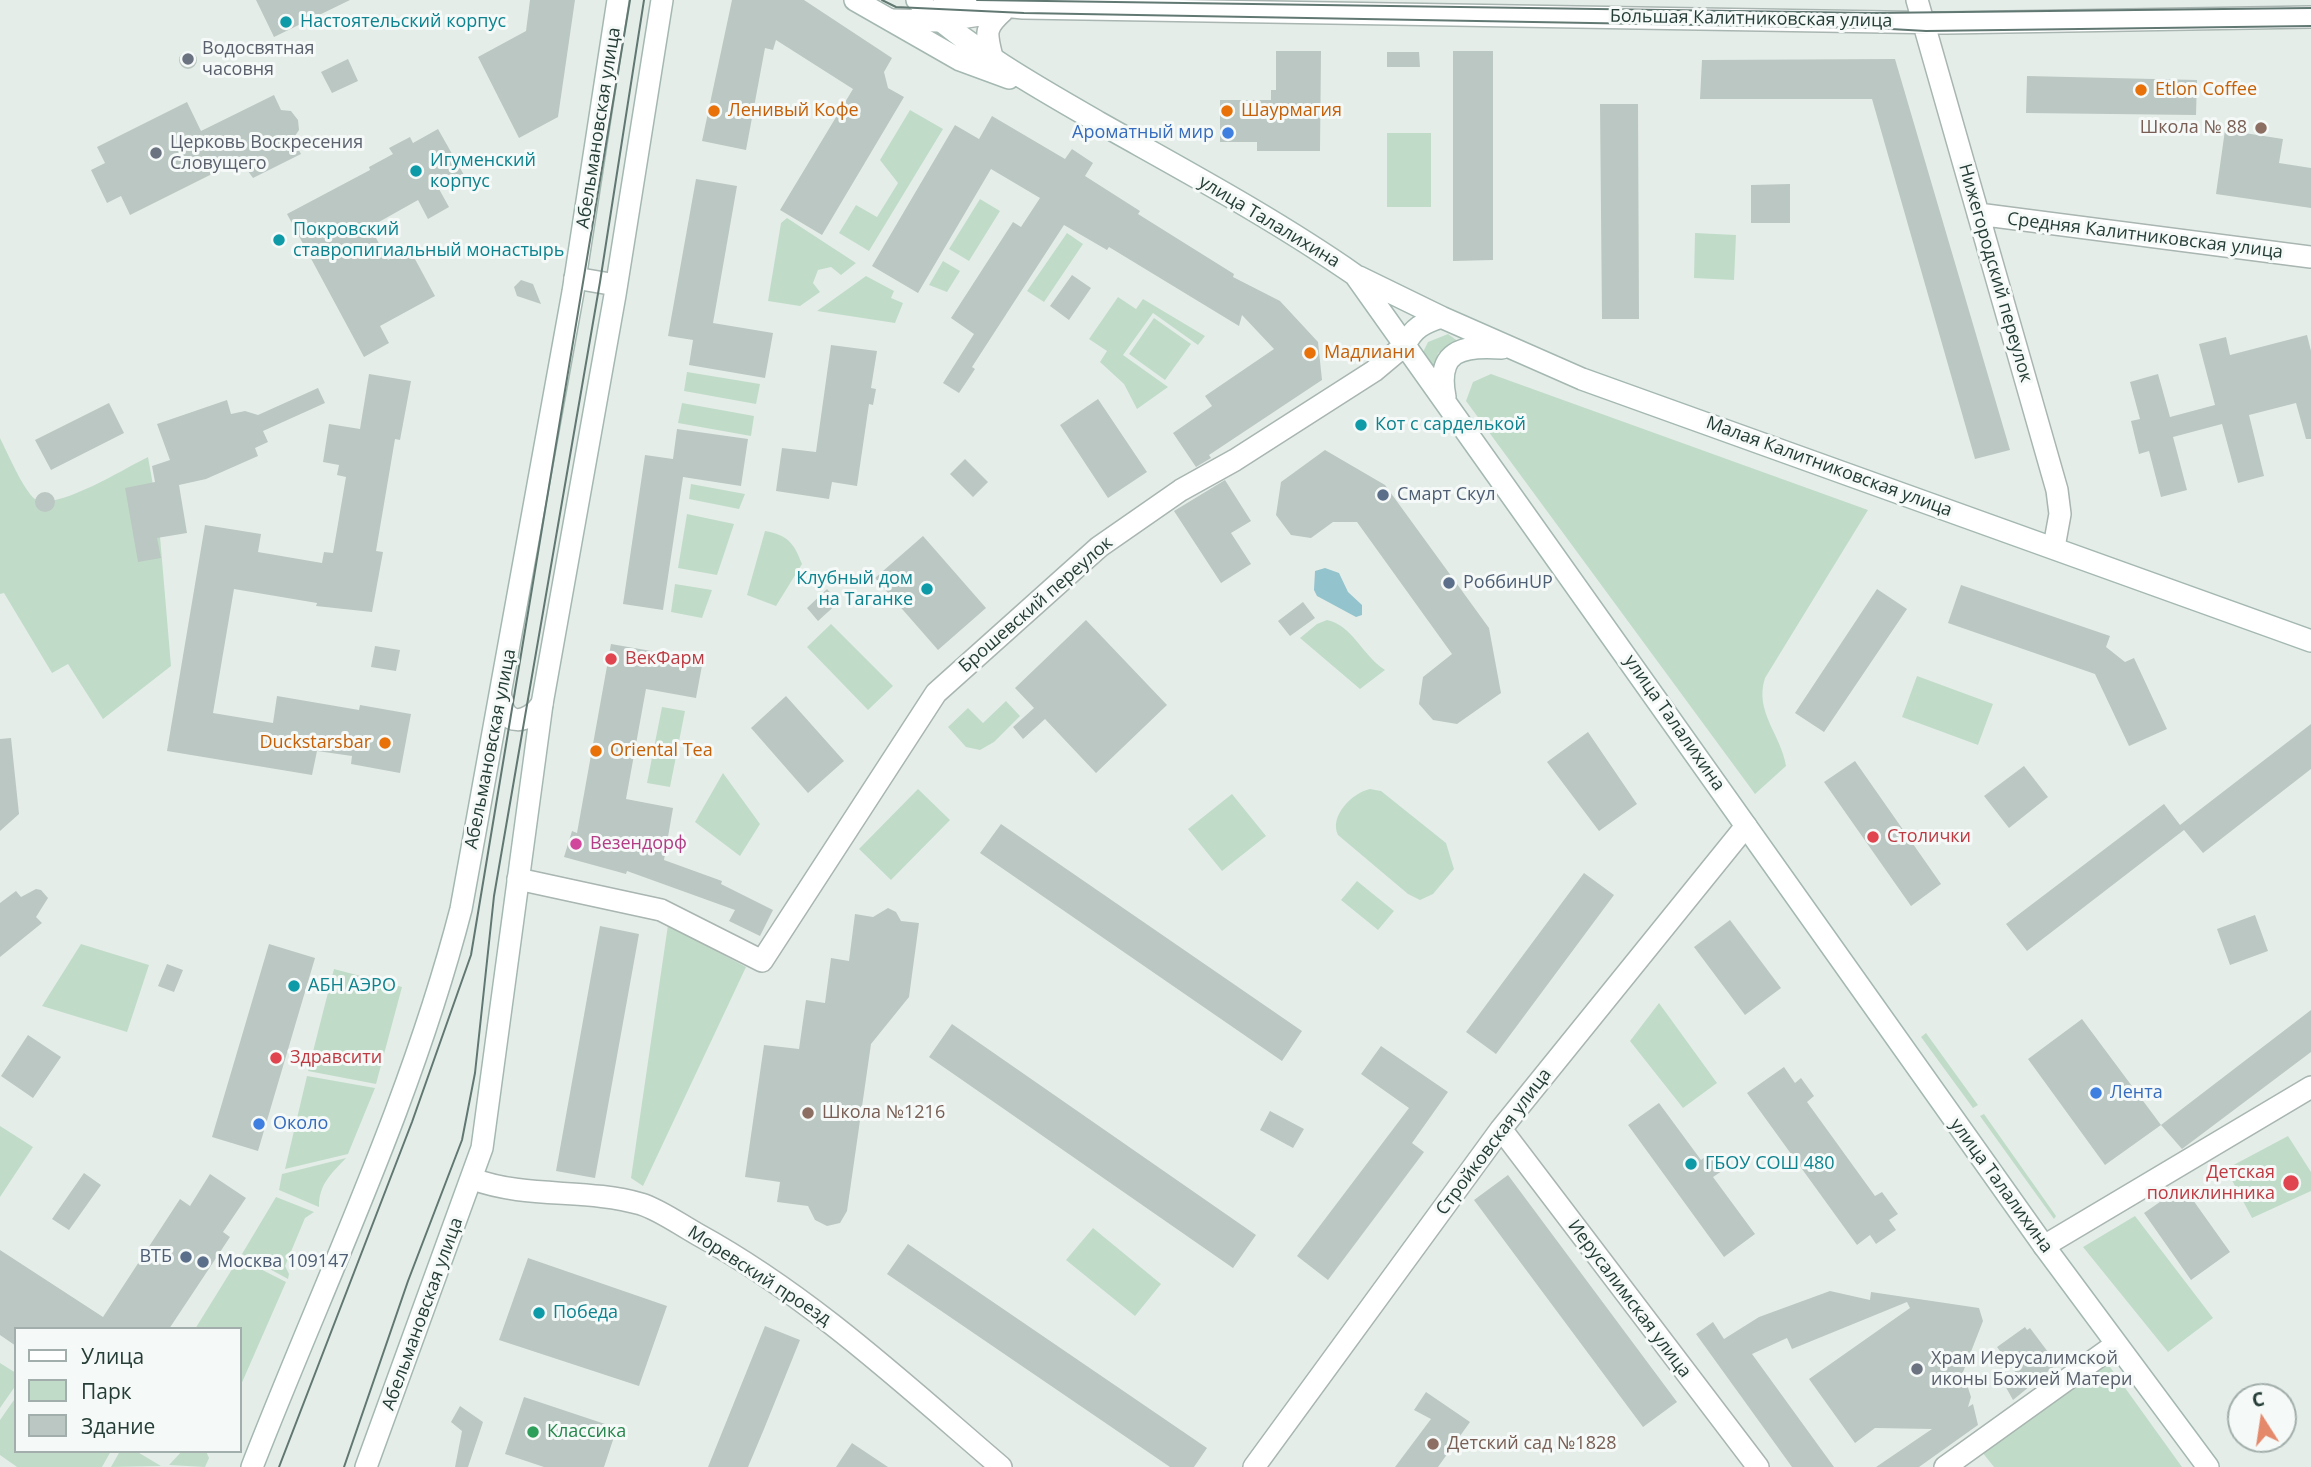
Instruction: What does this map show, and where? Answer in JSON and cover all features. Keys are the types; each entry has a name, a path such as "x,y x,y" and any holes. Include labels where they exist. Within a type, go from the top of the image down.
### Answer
{"street":[{"name":"Абельмановская улица","path":"252,1467 354,1222 443,978 461,909 575,278 618,0"},
{"name":"улица Талалихина","path":"855,0 950,54 1040,89"},
{"name":"улица Талалихина","path":"916,0 1040,89 1299,236 1355,275 2044,1246 2207,1467"},
{"name":"Большая Калитниковская улица","path":"944,0 1013,9 1923,23 2311,17"},
{"name":"Нижегородский переулок","path":"1917,0 2057,490 2060,514 2054,547"},
{"name":"Абельмановская улица","path":"366,1467 482,1148 542,704 663,3"},
{"path":"950,54 948,23 971,3"},
{"path":"992,57 986,36 990,22 1013,9"},
{"name":"Большая Калитниковская улица","path":"891,20 948,23 1013,9"},
{"name":"Средняя Калитниковская улица","path":"1979,214 2311,257"},
{"name":"Малая Калитниковская улица","path":"1355,275 1441,317 1582,379 2311,641"},
{"path":"575,278 616,285"},
{"name":"Брошевский переулок","path":"518,878 661,910 762,961 936,693 1099,547 1181,490 1235,460 1374,371 1405,345 1410,334 1421,324 1441,317"},
{"path":"1445,400 1441,374 1450,357 1478,346 1514,348"},
{"path":"501,697 508,715 520,720 533,716 542,704"},
{"name":"Стройковская улица","path":"1254,1467 1502,1129 1746,826"},
{"path":"2044,1246 2311,1087"},
{"name":"Иерусалимская улица","path":"1502,1129 1758,1467"},
{"name":"Моревский проезд","path":"473,1178 529,1193 620,1199 655,1211 724,1249 820,1313 1001,1467"},
{"path":"1945,1467 2116,1345"}],"green space":[{"path":"910,110 943,129 869,251 839,233 856,205 877,217 898,183 880,160"},
{"path":"1387,133 1431,133 1431,207 1387,207"},
{"path":"980,199 1000,211 969,261 949,249"},
{"path":"787,218 856,263 841,275 831,267 818,270 813,283 820,292 800,306 768,301 781,223"},
{"path":"1067,233 1083,244 1044,302 1027,291"},
{"path":"1695,233 1736,235 1734,280 1694,278"},
{"path":"943,261 960,271 947,292 929,285"},
{"path":"866,276 894,291 891,298 903,303 895,323 817,311"},
{"path":"1118,297 1136,309 1143,299 1205,336 1198,345 1153,313 1123,355 1168,387 1137,409 1124,384 1100,362 1107,351 1089,339"},
{"path":"1154,318 1191,344 1165,380 1129,354"},
{"path":"1448,334 1459,342 1438,353 1433,370 1422,354 1428,342"},
{"path":"687,372 760,384 756,404 684,391"},
{"path":"1491,374 1868,510 1765,678 1765,712 1786,766 1755,794 1466,401 1473,382"},
{"path":"682,403 754,416 751,436 678,423"},
{"path":"0,438 31,495 35,499 45,501 74,494 148,457 158,513 171,666 103,719 68,664 52,673 4,593 0,594"},
{"path":"691,484 745,494 739,509 689,499"},
{"path":"687,514 734,524 717,575 678,568"},
{"path":"765,531 789,541 802,564 776,606 747,595"},
{"path":"675,584 712,590 702,618 671,612"},
{"path":"1327,620 1336,623 1350,634 1385,670 1360,689 1300,638 1317,624"},
{"path":"831,624 893,686 868,710 807,647"},
{"path":"1917,676 1993,704 1978,745 1902,717"},
{"path":"1006,701 1020,716 994,742 980,750 966,747 948,727 968,708 983,723"},
{"path":"662,707 685,711 670,787 647,783"},
{"path":"723,773 760,824 740,856 695,822"},
{"path":"918,789 950,820 891,880 859,849"},
{"path":"1370,789 1381,791 1446,843 1454,869 1433,894 1420,900 1408,894 1338,835 1336,828 1339,813 1356,795"},
{"path":"1232,794 1266,836 1222,871 1188,829"},
{"path":"1357,881 1394,911 1378,930 1341,900"},
{"path":"668,925 746,967 643,1186 631,1178"},
{"path":"81,944 149,965 127,1032 42,1006"},
{"path":"334,969 402,987 376,1084 308,1071"},
{"path":"1659,1003 1717,1083 1683,1108 1630,1041"},
{"path":"1926,1033 1978,1105 1973,1108 1921,1037"},
{"path":"307,1076 375,1088 348,1154 285,1169"},
{"path":"1984,1114 2056,1216 2054,1219 1980,1116"},
{"path":"0,1126 33,1147 0,1197"},
{"path":"2288,1136 2311,1172 2311,1191 2252,1218 2226,1169"},
{"path":"346,1158 324,1186 319,1207 279,1190 282,1174"},
{"path":"276,1197 314,1212 305,1218 285,1266 288,1279 242,1254"},
{"path":"2135,1216 2213,1318 2168,1352 2083,1247"},
{"path":"1093,1228 1161,1284 1135,1316 1066,1260"},
{"path":"239,1258 286,1282 242,1382 242,1327 196,1327"},
{"path":"2105,1360 2182,1467 1994,1467 1982,1452"},
{"path":"0,1363 14,1372 14,1388 0,1408"},
{"path":"14,1400 14,1453 110,1453 102,1467 17,1467 0,1455 0,1420"},
{"path":"119,1453 139,1453 161,1466 111,1467"},
{"path":"180,1453 207,1453 209,1458 205,1467 169,1465"}],"water":[{"path":"1325,568 1339,573 1348,592 1362,605 1362,615 1356,617 1317,596 1314,590 1315,571"}],"building":[{"name":"Настоятельский корпус","path":"256,0 350,0 274,37"},
{"path":"530,0 575,0 558,117 519,138 478,57 526,31"},
{"path":"732,0 804,0 892,58 884,72 888,88 904,97 822,235 780,210 853,89 776,40 773,50 765,48 746,150 702,141"},
{"name":"Водосвятная часовня","path":"184,51 192,51 197,60 195,67 184,69 179,64 179,56"},
{"path":"1276,51 1321,51 1320,151 1257,151 1257,142 1220,142 1220,100 1271,100 1271,90 1276,90"},
{"path":"1453,51 1493,51 1493,260 1453,261"},
{"path":"1387,52 1419,52 1420,67 1387,67"},
{"path":"348,59 358,81 332,93 321,72"},
{"path":"1895,59 2010,450 1975,459 1872,99 1700,99 1702,60"},
{"path":"2027,76 2197,80 2196,115 2026,113"},
{"name":"Церковь Воскресения Словущего","path":"274,95 281,110 291,111 298,120 299,130 293,139 301,154 253,178 240,160 130,215 121,196 107,203 91,170 105,163 97,147 187,102 201,131"},
{"path":"1600,104 1638,104 1639,319 1602,319"},
{"path":"992,116 1065,159 1072,149 1093,163 1085,176 1140,211 1138,214 1234,274 1233,277 1280,301 1318,342 1322,380 1209,455 1211,458 1196,467 1173,433 1212,406 1205,396 1274,349 1242,315 1239,326 1109,247 1107,250 1064,225 972,367 975,369 959,393 943,383 974,334 951,318 1013,222 1021,227 1040,198 991,169 918,293 872,266 955,125 979,139"},
{"path":"438,129 464,175 439,189 449,207 428,219 418,200 370,227 388,260 409,248 435,296 380,326 389,343 364,357 287,214 370,170 369,167 393,154 389,148 410,137 413,143"},
{"path":"2225,130 2283,139 2279,163 2311,168 2311,208 2216,194"},
{"path":"696,179 737,186 713,323 773,333 765,378 689,365 693,340 668,336"},
{"path":"1790,184 1790,223 1751,223 1751,185"},
{"path":"1072,275 1091,288 1069,320 1050,306"},
{"path":"521,280 533,284 541,304 517,296 514,287"},
{"path":"2307,335 2311,351 2311,439 2306,439 2296,403 2249,415 2264,476 2238,483 2222,424 2173,437 2187,490 2161,497 2149,451 2139,454 2131,421 2140,419 2130,382 2158,374 2170,417 2215,405 2199,344 2226,337 2230,355"},
{"path":"831,345 877,351 871,388 876,389 873,405 869,404 857,486 832,482 829,499 776,491 782,448 816,452"},
{"path":"369,374 411,381 400,440 395,439 376,551 383,552 372,612 316,606 317,603 234,589 213,713 273,723 277,696 359,710 360,705 411,714 400,773 351,764 352,756 317,751 312,775 167,751 205,525 261,534 258,552 322,563 324,552 333,553 346,477 337,475 339,465 323,462 329,424 360,429"},
{"path":"318,388 325,403 263,431 268,442 255,448 258,456 206,479 179,485 187,533 157,538 161,558 138,562 125,488 155,482 152,466 170,460 157,424 227,400 231,414 245,411 258,415"},
{"path":"1098,399 1147,472 1108,498 1060,425"},
{"path":"109,403 124,433 51,470 35,440"},
{"path":"677,429 748,439 741,486 683,477 663,610 623,604 645,455 673,459"},
{"path":"1325,450 1385,485 1489,628 1501,693 1457,724 1433,720 1419,704 1423,677 1452,654 1357,522 1333,522 1311,538 1291,535 1276,515 1281,482"},
{"path":"965,459 988,482 973,497 950,474"},
{"path":"1225,480 1251,521 1231,533 1251,564 1221,583 1174,511"},
{"path":"45,492 52,495 55,502 52,509 45,512 38,509 35,502 38,495"},
{"name":"Клубный дом на Таганке","path":"923,536 986,608 938,650 875,578"},
{"path":"1961,585 2110,636 2106,647 2125,662 2134,658 2167,729 2129,746 2095,674 1948,623"},
{"path":"827,589 839,602 818,621 807,608"},
{"path":"1877,589 1907,609 1824,732 1795,713"},
{"path":"1303,602 1315,618 1290,636 1278,621"},
{"path":"1086,620 1167,705 1096,773 1045,719 1023,739 1013,727 1034,708 1015,688"},
{"path":"611,644 703,660 696,698 646,689 626,799 673,808 664,860 722,881 721,884 773,910 760,936 729,921 735,910 627,871 626,874 564,857 572,831 577,833"},
{"path":"375,646 400,650 396,671 371,667"},
{"path":"786,696 844,761 808,793 751,728"},
{"path":"2311,724 2311,769 2203,853 2184,830 2027,951 2006,924 2164,804 2180,825"},
{"path":"1588,732 1637,804 1599,831 1547,762"},
{"path":"11,738 19,814 0,831 0,739"},
{"path":"1855,761 1941,884 1911,906 1824,782"},
{"path":"2024,766 2048,797 2009,828 1984,796"},
{"path":"1001,824 1302,1031 1282,1061 980,853"},
{"path":"1584,873 1614,895 1496,1054 1466,1032"},
{"path":"36,889 41,890 48,898 36,917 42,923 0,957 0,903 16,891 21,897"},
{"name":"Школа №1216","path":"888,908 896,912 901,921 919,923 909,997 871,1044 847,1211 840,1223 827,1226 815,1220 808,1206 777,1202 780,1182 745,1177 764,1045 799,1049 806,1000 825,1003 831,958 849,961 855,914 873,917"},
{"path":"2255,915 2268,951 2230,965 2217,929"},
{"path":"1730,920 1781,988 1745,1015 1694,947"},
{"path":"600,926 639,934 595,1178 556,1171"},
{"path":"269,944 315,958 258,1151 212,1137"},
{"path":"167,964 183,970 174,992 158,986"},
{"path":"2311,1010 2311,1052 2182,1149 2161,1125"},
{"path":"2082,1019 2161,1125 2105,1165 2028,1059"},
{"path":"952,1024 1256,1235 1233,1268 929,1057"},
{"path":"28,1035 61,1057 33,1098 1,1076"},
{"path":"1381,1046 1448,1092 1412,1143 1424,1152 1328,1280 1297,1256 1409,1108 1361,1074"},
{"path":"1784,1067 1795,1083 1801,1078 1814,1096 1807,1102 1875,1196 1882,1192 1898,1214 1889,1220 1896,1230 1876,1244 1870,1235 1857,1245 1747,1093"},
{"path":"1659,1103 1701,1160 1709,1154 1722,1171 1713,1177 1755,1234 1724,1257 1628,1125"},
{"path":"1270,1111 1304,1129 1293,1148 1260,1130"},
{"path":"84,1173 101,1185 69,1230 52,1219"},
{"path":"210,1174 246,1198 223,1232 230,1237 170,1327 14,1327 14,1345 0,1335 0,1250 103,1317 180,1199 190,1206"},
{"path":"1508,1175 1677,1402 1643,1427 1474,1200"},
{"path":"2183,1186 2230,1252 2191,1280 2144,1213"},
{"path":"908,1244 1207,1448 1194,1467 1170,1467 887,1274"},
{"path":"528,1258 667,1306 639,1386 499,1340"},
{"path":"1830,1291 1870,1300 1871,1292 1979,1308 1983,1321 1963,1372 1971,1397 1968,1407 1973,1404 1978,1425 1919,1467 1876,1467 1932,1429 1875,1428 1855,1443 1809,1379 1910,1308 1907,1302 1792,1349 1787,1338 1752,1354 1834,1467 1792,1467 1696,1334 1713,1322 1724,1339 1759,1317"},
{"path":"765,1326 800,1340 748,1467 708,1467"},
{"path":"2025,1327 2027,1330 2030,1328 2057,1364 2013,1400 2003,1382 2016,1373 1997,1347"},
{"name":"Детский сад №1828","path":"1426,1392 1470,1422 1438,1467 1395,1467 1431,1419 1414,1410"},
{"path":"524,1397 617,1428 604,1467 544,1467 505,1454"},
{"path":"460,1406 483,1422 468,1467 455,1467 462,1431 451,1422"},
{"path":"852,1443 888,1467 836,1467"}],"tram line":[{"path":"279,1467 412,1122 471,955 630,0"},
{"path":"344,1467 408,1281 462,1140 475,1073 494,896 600,282 644,0"},
{"path":"882,0 896,7 1024,13 1926,31 2311,26"},
{"path":"977,0 1873,13 2311,8"}],"place":[{"name":"Настоятельский корпус","path":"286,22"},
{"name":"Водосвятная часовня","path":"188,59"},
{"name":"Etlon Coffee","path":"2141,90"},
{"name":"Ленивый Кофе","path":"714,111"},
{"name":"Шаурмагия","path":"1227,111"},
{"name":"Школа № 88","path":"2261,128"},
{"name":"Ароматный мир","path":"1228,133"},
{"name":"Церковь Воскресения Словущего","path":"156,153"},
{"name":"Игуменский корпус","path":"416,171"},
{"name":"Покровский ставропигиальный монастырь","path":"279,240"},
{"name":"Мадлиани","path":"1310,353"},
{"name":"Кот с сарделькой","path":"1361,425"},
{"name":"Смарт Скул","path":"1383,495"},
{"name":"РоббинUP","path":"1449,583"},
{"name":"Клубный дом на Таганке","path":"927,589"},
{"name":"ВекФарм","path":"611,659"},
{"name":"Duckstarsbar","path":"385,743"},
{"name":"Oriental Tea","path":"596,751"},
{"name":"Столички","path":"1873,837"},
{"name":"Везендорф","path":"576,844"},
{"name":"АБН АЭРО","path":"294,986"},
{"name":"Здравсити","path":"276,1058"},
{"name":"Лента","path":"2096,1093"},
{"name":"Школа №1216","path":"808,1113"},
{"name":"Около","path":"259,1124"},
{"name":"ГБОУ СОШ 480","path":"1691,1164"},
{"name":"Детская поликлинника","path":"2291,1183"},
{"name":"ВТБ","path":"186,1257"},
{"name":"Москва 109147","path":"203,1262"},
{"name":"Победа","path":"539,1313"},
{"name":"Храм Иерусалимской иконы Божией Матери","path":"1917,1369"},
{"name":"Классика","path":"533,1432"},
{"name":"Детский сад №1828","path":"1433,1444"}]}
